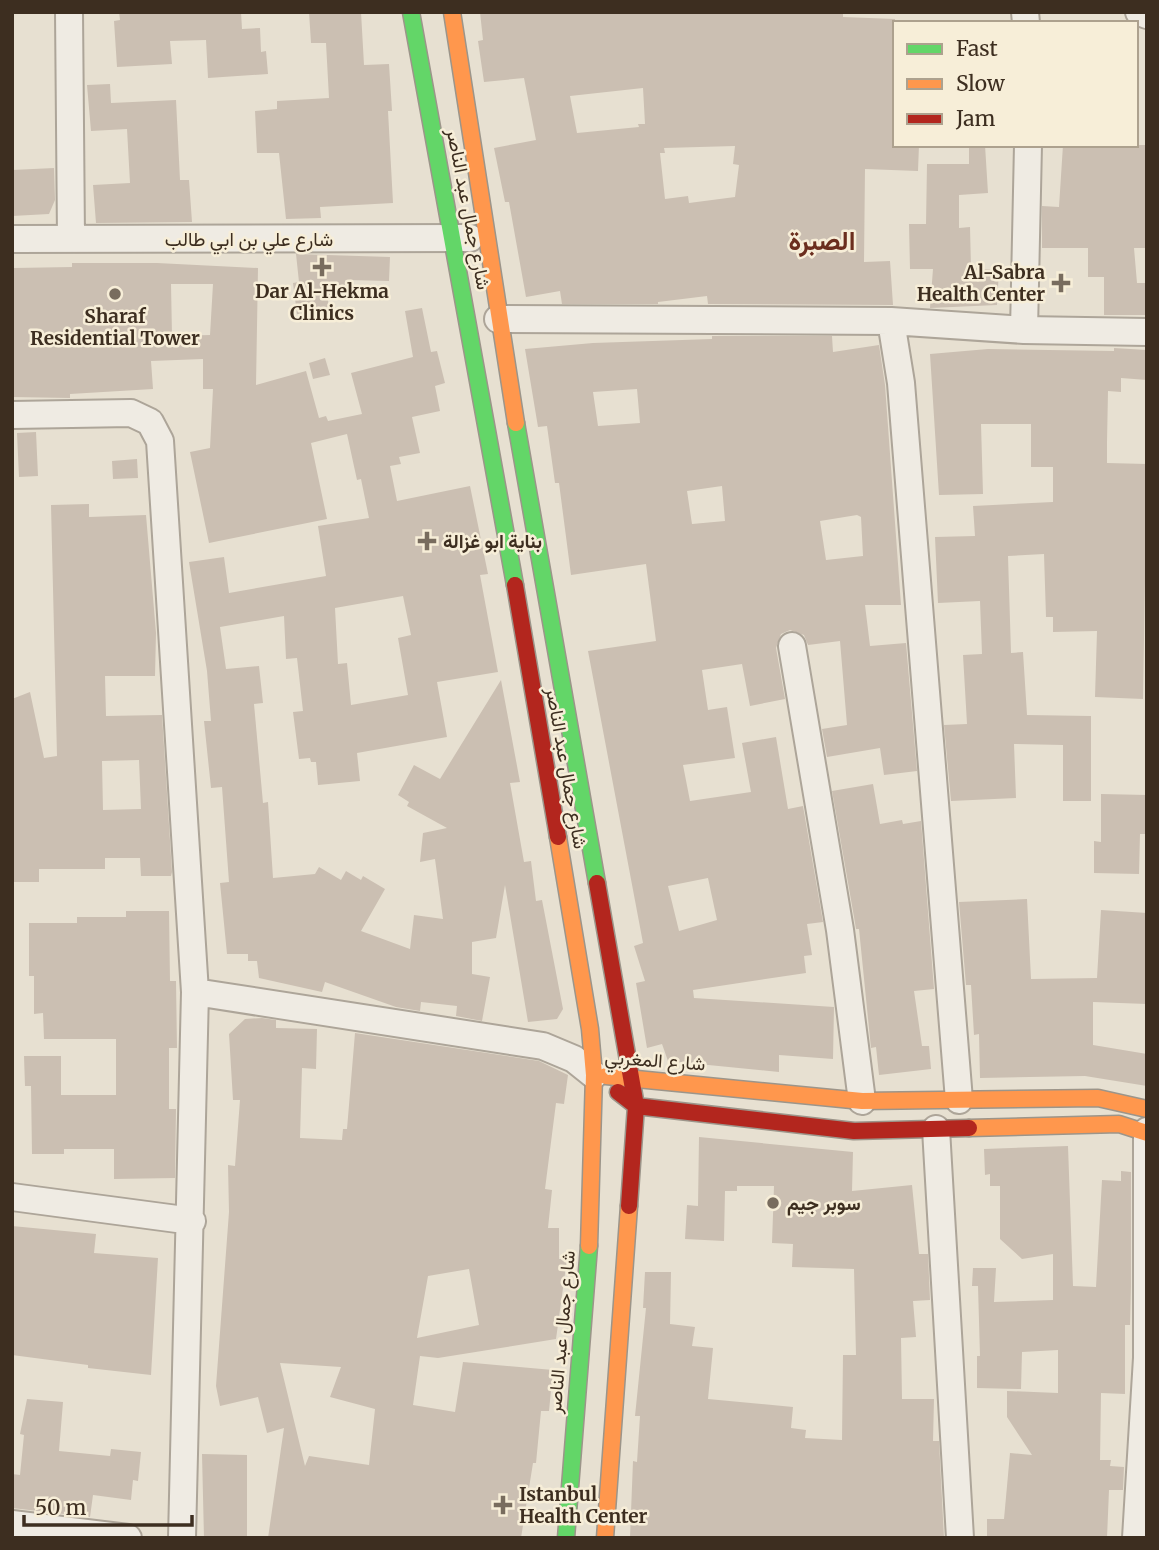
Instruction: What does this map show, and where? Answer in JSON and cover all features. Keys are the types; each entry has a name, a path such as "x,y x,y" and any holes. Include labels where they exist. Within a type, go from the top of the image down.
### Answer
{"main road":[{"name":"شارع جمال عبد الناصر","path":"411,12 454,239 585,1002 594,1074 590,1236 566,1538"},
{"name":"شارع جمال عبد الناصر","path":"452,12 498,318 636,1106 605,1538"},
{"name":"شارع المغربي","path":"594,1074 630,1080 800,1093 862,1101 1098,1098 1147,1109"},
{"name":"شارع المغربي","path":"594,1074 636,1106"},
{"path":"636,1106 854,1131 1119,1124 1147,1133"}],"street":[{"path":"69,12 71,238"},
{"path":"1139,12 1147,15"},
{"path":"1024,330 1028,147"},
{"name":"شارع علي بن ابي طالب","path":"12,239 486,237"},
{"path":"498,318 891,321 1024,330 1147,332"},
{"path":"891,321 902,397 959,1100"},
{"path":"12,415 131,414 150,422 160,440 195,992 183,1538"},
{"path":"792,646 839,918 862,1101"},
{"path":"195,992 543,1046 574,1059 594,1074"},
{"path":"936,1129 960,1538"},
{"path":"1136,1538 1147,1358 1147,1133"},
{"path":"12,1197 192,1221"},
{"path":"12,1524 128,1538"}],"building":[{"path":"119,12 241,12 242,29 260,28 261,52 266,51 268,74 208,78 206,40 170,41 172,64 117,67 114,21 120,20"},
{"path":"309,12 361,12 364,65 389,64 392,111 388,111 393,203 320,207 321,218 286,219 279,153 257,153 255,111 277,109 277,101 329,98 326,43 311,43"},
{"path":"480,12 843,12 843,17 895,19 893,147 919,147 918,171 865,169 864,262 890,261 893,305 708,304 707,296 658,304 562,304 560,291 526,297 509,202 505,202 494,148 536,140 524,78 484,82 478,41 483,40","holes":["643,88 645,124 638,124 639,127 577,133 570,96","735,146 733,164 739,165 735,197 689,203 688,196 665,199 660,153 665,153 664,148"]},
{"path":"110,84 111,103 176,100 180,180 189,180 192,222 96,223 93,185 130,183 127,129 91,131 87,85"},
{"path":"1147,145 1147,248 1134,248 1137,283 1147,283 1147,315 1104,315 1104,277 1088,277 1088,248 1042,248 1042,206 1059,207 1063,147"},
{"path":"969,147 985,147 988,193 959,195 959,228 970,227 971,268 999,270 997,305 930,308 933,269 910,269 909,224 926,224 927,164 969,164"},
{"path":"54,168 55,200 49,214 12,216 12,170"},
{"name":"Dar Al-Hekma Clinics","path":"296,254 390,257 389,281 348,280 350,298 328,300 329,311 297,314 293,283 299,282"},
{"path":"72,263 157,263 258,268 256,385 306,371 319,418 326,416 328,421 362,414 351,373 413,357 405,311 422,308 431,352 437,351 445,383 435,386 440,411 412,417 420,453 399,457 401,464 390,466 397,501 470,486 488,574 480,575 498,672 437,682 447,737 357,753 360,781 318,785 316,762 311,762 310,758 299,759 293,712 303,711 297,658 286,659 284,616 220,627 226,669 259,666 263,703 254,704 263,803 268,802 273,878 315,874 319,867 341,880 346,871 361,880 363,876 385,889 361,931 410,949 414,915 443,919 435,859 420,862 423,833 447,828 407,806 409,802 398,795 414,765 440,779 501,680 520,782 510,783 524,862 531,861 536,901 542,900 563,1009 557,1019 528,1022 505,885 496,938 472,942 472,974 490,977 482,1021 456,1016 457,1006 421,1002 420,1011 396,1007 325,982 322,992 259,978 257,961 248,961 248,954 227,954 220,883 229,882 222,787 211,788 204,721 211,721 207,671 189,562 224,557 229,593 326,576 318,526 369,518 361,479 357,480 347,434 311,443 327,519 209,543 190,452 210,448 213,389 203,389 203,359 151,361 153,389 70,394 70,398 12,397 14,268 72,267","holes":["171,284 213,284 210,335 172,336","403,596 411,635 398,638 408,695 351,705 347,663 338,664 335,608"]},
{"path":"712,336 832,336 833,352 879,345 885,385 901,605 865,605 870,646 906,643 917,771 884,775 880,748 827,757 822,729 847,725 840,641 808,645 804,635 790,630 781,634 776,648 785,699 750,706 742,664 702,670 708,710 727,707 735,758 683,765 690,801 751,792 742,743 776,737 788,809 803,806 823,922 807,924 812,955 804,956 806,973 693,990 694,998 834,1007 833,1059 779,1055 779,1072 668,1061 662,1044 647,1048 636,983 645,981 634,946 643,943 588,651 656,641 646,564 571,575 559,483 555,483 547,426 538,427 525,349 593,343 712,339","holes":["637,389 640,423 598,426 593,392","722,486 725,521 692,524 687,491","857,515 861,517 863,556 826,560 820,521","708,878 717,920 679,931 668,886"]},
{"path":"1114,348 1147,350 1147,380 1121,378 1121,392 1108,391 1107,442 1107,463 1147,464 1143,699 1095,697 1097,631 1053,632 1053,617 1046,617 1044,554 1008,556 1011,653 1023,652 1027,715 1091,716 1091,801 1063,801 1063,745 1014,744 1016,798 951,801 944,725 967,724 963,655 982,654 980,601 938,603 935,537 975,536 973,506 1053,502 1053,467 1031,467 1031,424 981,424 983,494 939,495 930,354 988,349 1114,351"},
{"path":"325,358 330,375 313,379 309,363"},
{"path":"36,432 38,476 19,477 17,433"},
{"path":"137,459 138,478 113,479 112,461"},
{"path":"89,504 89,517 146,515 156,633 155,676 105,676 106,716 162,715 171,876 141,876 140,858 105,858 105,869 39,869 39,882 12,882 12,699 30,692 44,758 57,756 51,505","holes":["139,760 141,809 103,810 102,761"]},
{"path":"873,784 880,824 902,820 903,824 921,821 934,989 914,991 922,1046 929,1046 931,1069 879,1075 876,1047 871,1048 859,929 856,929 832,791"},
{"path":"1101,794 1147,795 1147,834 1140,834 1139,874 1094,873 1094,841 1101,842"},
{"path":"1027,899 1031,979 1097,978 1101,910 1147,913 1147,1004 1093,1002 1093,1045 1147,1054 1147,1086 1085,1076 980,1078 979,1034 974,1035 971,985 966,985 959,902"},
{"path":"126,911 169,911 170,981 176,981 177,1048 169,1048 169,1109 176,1109 175,1178 114,1179 114,1149 64,1149 64,1154 32,1154 31,1086 25,1086 24,1056 61,1056 61,1095 116,1095 116,1039 44,1039 43,1013 34,1014 34,976 29,976 29,923 77,923 77,917 126,917"},
{"path":"245,1019 276,1020 276,1028 317,1029 316,1069 302,1068 300,1138 342,1140 343,1129 347,1129 355,1033 539,1061 568,1075 564,1104 556,1103 545,1189 552,1190 548,1228 559,1228 559,1259 567,1259 556,1339 438,1358 420,1356 413,1405 455,1412 463,1362 553,1370 549,1411 541,1411 536,1463 533,1463 521,1538 268,1538 284,1428 267,1433 258,1397 220,1406 216,1386 229,1212 228,1165 235,1166 240,1100 233,1100 229,1034","holes":["469,1269 479,1325 417,1338 428,1276","280,1363 341,1367 330,1397 375,1409 369,1465 309,1456 305,1466"]},
{"path":"699,1137 853,1152 852,1191 912,1185 919,1254 928,1254 930,1300 913,1301 916,1337 901,1338 902,1399 934,1399 933,1441 939,1441 944,1538 630,1538 633,1461 637,1462 640,1416 635,1416 646,1308 643,1308 645,1272 671,1272 670,1324 695,1327 692,1346 713,1348 708,1399 793,1407 791,1428 806,1430 805,1438 842,1440 843,1355 856,1355 854,1269 792,1267 793,1244 772,1243 774,1186 737,1186 737,1191 725,1191 724,1241 685,1239 687,1205 698,1206"},
{"path":"1068,1146 1073,1286 1096,1287 1102,1180 1121,1181 1121,1171 1131,1172 1130,1325 1125,1325 1125,1394 1101,1393 1100,1460 1111,1460 1110,1466 1124,1467 1123,1490 1109,1490 1107,1538 987,1538 987,1519 1004,1519 1010,1453 1032,1455 1007,1417 1007,1391 1058,1393 1058,1350 1022,1352 1021,1389 977,1388 977,1356 980,1356 978,1286 972,1286 973,1268 996,1268 994,1302 1053,1300 1053,1254 1022,1259 1000,1239 1000,1186 990,1186 990,1174 985,1175 984,1149"},
{"path":"12,1226 96,1234 94,1253 158,1258 151,1375 12,1355"},
{"path":"27,1399 63,1402 59,1451 110,1456 111,1449 141,1452 138,1481 133,1480 131,1500 93,1495 90,1517 12,1508 12,1474 20,1475 24,1435 20,1434"},
{"path":"202,1454 247,1455 247,1538 204,1538"}],"traffic: fast":[{"path":"411,12 515,585"},
{"path":"516,423 597,883"},
{"path":"566,1538 589,1246"}],"traffic: slow":[{"path":"452,12 516,423"},
{"path":"558,837 590,1029 594,1075 589,1246"},
{"path":"606,1076 862,1101 1098,1098 1147,1109"},
{"path":"969,1128 1119,1124 1147,1133"},
{"path":"605,1538 629,1206"}],"traffic: jam":[{"path":"515,585 558,837"},
{"path":"597,883 636,1106 629,1206"},
{"path":"618,1092 636,1106 854,1131 969,1128"}],"place":[{"name":"Dar Al-Hekma Clinics","path":"322,267"},
{"name":"Al-Sabra Health Center","path":"1061,283"},
{"name":"Sharaf Residential Tower","path":"115,294"},
{"name":"بناية ابو غزالة","path":"427,541"},
{"name":"سوبر جيم","path":"773,1203"},
{"name":"Istanbul Health Center","path":"503,1505"}],"district":[{"name":"الصبرة","path":"822,241"}]}
